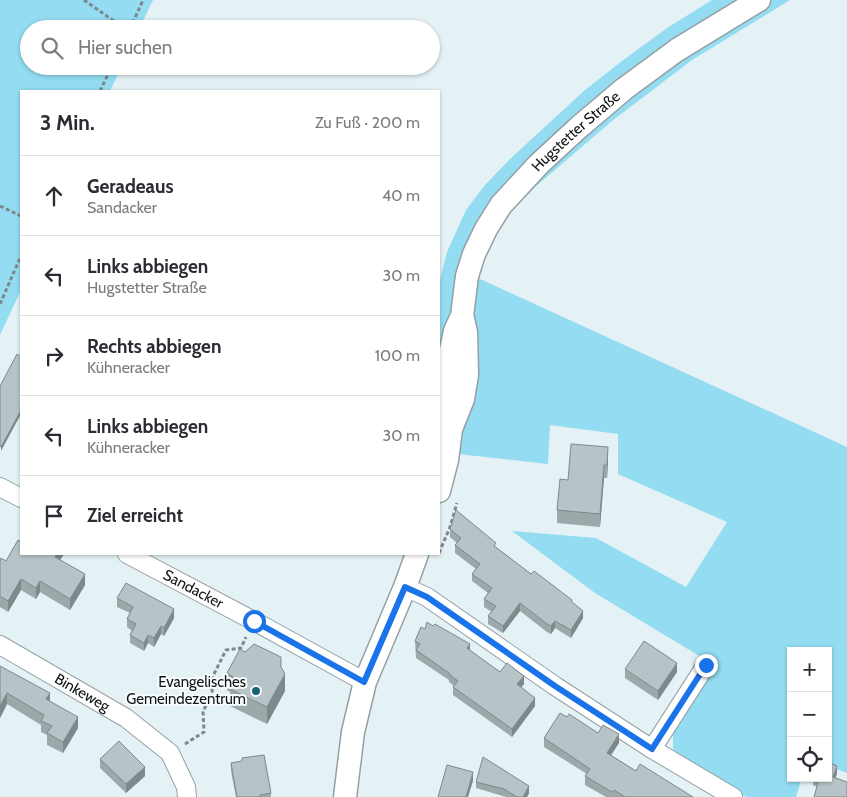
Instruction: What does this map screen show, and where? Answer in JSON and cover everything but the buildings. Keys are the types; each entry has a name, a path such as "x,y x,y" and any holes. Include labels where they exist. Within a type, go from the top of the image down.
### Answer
{"street":[{"name":"Hugstetter Straße","path":"448,496 446,460 451,429 444,398 446,373 455,331 462,316 467,276 474,254 486,228 501,205 539,164 624,89 677,50 759,0"},
{"path":"0,487 20,497"},
{"name":"Sandacker","path":"129,555 364,682"},
{"path":"346,797 353,732 364,682 405,587 417,555"},
{"path":"405,587 427,597 555,686 652,749 732,797"},
{"name":"Binkeweg","path":"0,645 126,718 170,753 186,786 187,797"},
{"path":"652,749 706,665"}],"path":[{"path":"84,0 112,20"},
{"path":"134,20 144,0"},
{"path":"100,90 108,75"},
{"path":"0,206 20,216"},
{"path":"0,304 20,258"},
{"path":"440,551 450,527 448,496"},
{"path":"170,753 204,732 202,711 213,694 210,682 226,650 240,648 254,621"}],"shaded area":[{"path":"0,0 153,0 143,20 20,20 20,75 118,75 110,90 20,90 20,292 0,335"},
{"path":"712,0 790,0 692,60 612,121 535,187 512,211 494,235 478,278 847,447 847,773 832,767 832,647 787,647 787,782 801,782 796,797 746,797 673,750 673,734 716,666 595,593 512,531 596,538 686,587 727,522 618,474 618,434 550,425 548,464 440,452 440,280 447,252 466,210 485,185 510,159 585,90 667,28"}],"place":[{"name":"Evangelisches Gemeindezentrum","path":"256,691"}],"route":[{"path":"254,621 364,682 405,587 427,597 555,686 652,749 706,665"}]}
